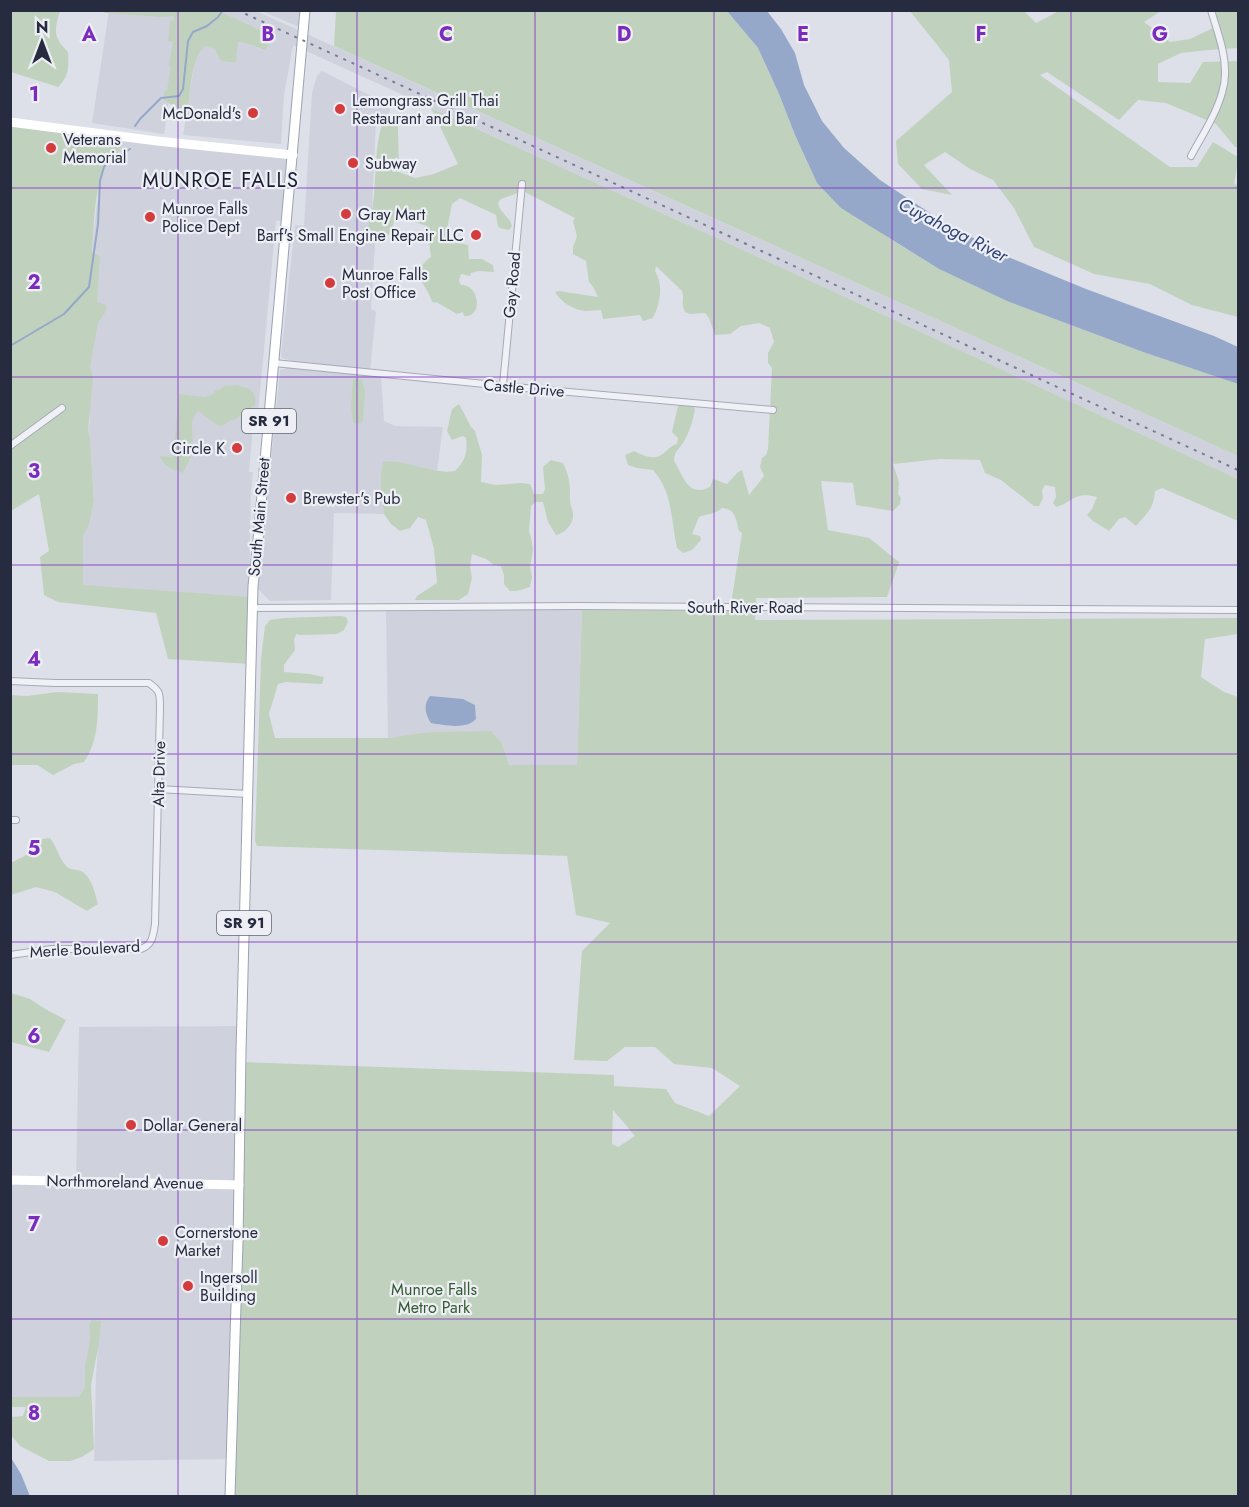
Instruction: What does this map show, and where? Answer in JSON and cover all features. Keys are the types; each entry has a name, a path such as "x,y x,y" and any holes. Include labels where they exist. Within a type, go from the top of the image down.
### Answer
{"main road":[{"name":"SR 91","path":"293,155 305,10"},
{"path":"10,122 293,155"},
{"name":"South Main Street","path":"248,794 253,586 293,155"},
{"name":"SR 91","path":"230,1497 248,794"},
{"name":"Northmoreland Avenue","path":"10,1180 239,1185"}],"street":[{"path":"1191,156 1216,107 1225,77 1223,55 1211,10"},
{"name":"Gay Road","path":"503,385 522,184"},
{"name":"Castle Drive","path":"274,363 773,410"},
{"path":"10,446 62,408"},
{"name":"South River Road","path":"252,608 588,606 1239,610"},
{"name":"Alta Drive","path":"10,681 149,683 158,689 160,694 155,900"},
{"path":"158,789 248,794"},
{"name":"Merle Boulevard","path":"10,955 52,949 141,950 151,943 153,937 155,900"}],"shaded area":[{"path":"109,11 143,11 181,18 164,134 92,123"},
{"path":"219,11 256,11 1238,456 1238,479 293,45 284,95 281,144 183,135 194,66 199,50 205,45 215,49 218,58 237,55 237,42 264,50 274,36"},
{"path":"262,11 300,11 299,27"},
{"path":"322,71 391,106 387,121 376,120 372,211 366,233 375,244 371,309 376,312 370,372 296,362 282,358 281,355 295,225 304,226 312,93 317,76"},
{"path":"123,138 293,155 287,221 276,221 257,424 253,426 249,472 253,472 249,597 83,586 83,536 89,525 94,501 88,431 90,419 84,375 100,256 92,252 100,181 107,162 119,154"},
{"path":"288,368 381,376 384,421 395,426 443,427 437,471 425,469 381,475 384,514 334,513 331,600 270,601 258,589 280,370"},
{"path":"386,610 582,610 577,765 509,765 502,743 388,738"},
{"path":"242,1026 231,1459 94,1461 100,1321 89,1396 11,1397 11,1184 76,1181 79,1027"}],"green space":[{"path":"11,10 60,11 56,33 57,38 68,52 68,71 58,87 11,72"},
{"path":"100,11 219,11 274,36 265,50 238,42 236,62 222,60 215,49 205,46 200,51 194,66 188,107 178,108 164,100 171,67 169,65 173,42 168,41 170,21 174,20 173,16 160,17"},
{"path":"336,11 727,11 758,48 817,183 887,237 939,269 1007,301 1143,352 1238,384 1238,456 334,46"},
{"path":"910,11 1024,11 1036,23 1059,11 1161,11 1144,22 1170,42 1190,39 1217,26 1214,11 1238,11 1238,48 1181,53 1158,64 1158,82 1190,83 1203,62 1238,61 1238,147 1235,147 1216,124 1166,103 1138,100 1119,120 1047,72 1040,75 1170,167 1197,167 1213,142 1238,157 1234,183 1238,186 1238,317 1192,305 1150,284 1094,274 1034,247 1014,208 993,180 970,169 945,152 924,165 952,195 922,189 898,164 896,141 952,92 949,60"},
{"name":"Munroe Falls Metro Park","path":"431,108 1238,479 1238,521 1162,488 1155,491 1151,507 1136,526 1125,517 1119,519 1109,531 1087,515 1097,497 1083,495 1056,507 1053,503 1056,497 1055,487 1045,485 1039,506 1034,506 1001,480 985,473 980,460 940,459 893,464 899,482 898,494 901,498 900,504 893,511 856,505 853,483 821,481 828,530 869,538 899,562 887,597 756,598 755,620 1238,618 1238,634 1205,639 1201,677 1224,692 1238,697 1238,1496 230,1496 241,1062 614,1075 614,1086 666,1089 675,1103 709,1116 740,1086 712,1068 674,1064 655,1047 625,1047 607,1061 574,1060 582,951 610,923 576,915 567,856 257,846 255,841 261,659 265,626 270,620 341,616 346,617 348,622 344,630 337,634 296,634 295,650 284,665 284,672 324,677 322,684 286,682 278,684 269,714 275,738 390,738 434,732 491,731 502,743 509,765 577,765 582,610 730,611 742,533 739,531 733,513 722,508 699,517 692,534 700,536 701,540 692,550 683,553 677,548 668,497 660,479 653,470 628,465 625,455 634,451 646,456 657,457 677,444 678,438 672,432 678,406 683,404 692,406 695,409 690,427 674,458 684,480 691,487 701,490 710,487 713,479 727,484 742,470 749,495 764,476 760,467 762,458 768,449 772,368 768,363 768,353 774,342 770,328 759,323 741,326 730,334 715,335 705,313 685,312 682,291 656,266 660,294 653,318 643,321 640,315 603,319 601,310 582,311 569,306 555,292 598,297 589,282 586,261 573,254 577,236 573,221 575,218 523,191 501,199 498,203 511,223 509,230 498,226 496,215 460,198 452,204 447,229 449,243 468,245 469,259 482,259 493,265 494,272 478,271 471,273 470,276 461,274 459,281 461,285 472,289 477,300 475,312 470,315 464,316 463,312 457,314 432,302 419,274 424,263 431,257 427,226 395,216 393,226 387,236 375,244 365,233 372,210 377,151 382,124 398,126 399,172 415,178 434,174 458,164","holes":["613,1110 635,1136 618,1147 612,1144"]},
{"path":"11,123 123,136 119,152 104,167 95,210 92,252 100,256 97,302 106,305 106,311 98,323 90,367 93,377 88,431 94,501 89,525 83,536 83,585 252,597 251,664 168,659 156,613 58,602 44,595 40,557 49,551 39,494 11,511"},
{"path":"357,378 362,380 365,391 363,419 362,423 357,424 353,423 351,406 353,380"},
{"path":"237,385 253,393 255,405 222,426 217,425 198,411 192,422 193,441 189,446 191,456 183,473 166,465 160,456 173,457 179,394 205,397 224,386"},
{"path":"459,404 475,431 482,455 481,482 496,485 530,484 534,494 543,494 545,489 543,467 551,460 563,463 569,481 573,518 568,528 556,535 548,522 543,502 536,502 531,506 529,532 533,550 530,587 510,591 504,584 501,566 472,554 470,566 472,578 468,594 459,600 415,600 417,596 437,583 434,549 426,520 418,517 410,528 400,531 384,514 381,490 383,462 401,463 437,471 455,471 461,464 467,448 466,438 463,436 452,440 447,431 452,409"},
{"path":"58,692 98,694 95,738 84,762 74,764 53,775 37,765 11,765 11,695 27,696"},
{"path":"50,838 67,867 81,871 90,881 98,904 87,911 55,892 36,887 11,895 11,860 13,862 30,853 37,840"},
{"path":"11,993 30,999 66,1020 49,1052 11,1042"},
{"path":"92,1320 101,1321 91,1385 94,1449 70,1461 49,1461 20,1446 11,1435 11,1417 23,1416 26,1407 11,1407 11,1397 79,1397 85,1387 85,1367 90,1339 89,1324"}],"water":[{"name":"Cuyahoga River","path":"727,11 767,11 795,53 804,85 822,121 844,148 880,180 942,221 1008,257 1238,347 1238,384 1143,352 1007,301 939,269 841,208 817,183 758,48"},
{"path":"430,696 463,699 475,705 476,719 461,726 431,723 426,710 426,703"},
{"path":"10,1456 21,1474 30,1496 11,1496"}],"waterway":[{"path":"135,126 161,98 179,96 183,89 188,41 193,32 207,26 223,10"},
{"path":"10,346 64,314 89,287 98,224 100,181 104,167 130,149"}],"railway":[{"path":"237,10 1238,470"}],"place":[{"name":"Lemongrass Grill Thai Restaurant and Bar","path":"340,109"},
{"name":"McDonald's","path":"253,113"},
{"name":"Veterans Memorial","path":"51,148"},
{"name":"Subway","path":"353,163"},
{"name":"Gray Mart","path":"346,214"},
{"name":"Munroe Falls Police Dept","path":"150,217"},
{"name":"Barf's Small Engine Repair LLC","path":"476,235"},
{"name":"Munroe Falls Post Office","path":"330,283"},
{"name":"Circle K","path":"237,448"},
{"name":"Brewster's Pub","path":"291,498"},
{"name":"Dollar General","path":"131,1125"},
{"name":"Cornerstone Market","path":"163,1241"},
{"name":"Ingersoll Building","path":"188,1286"}],"district":[{"name":"MUNROE FALLS","path":"221,180"}]}
